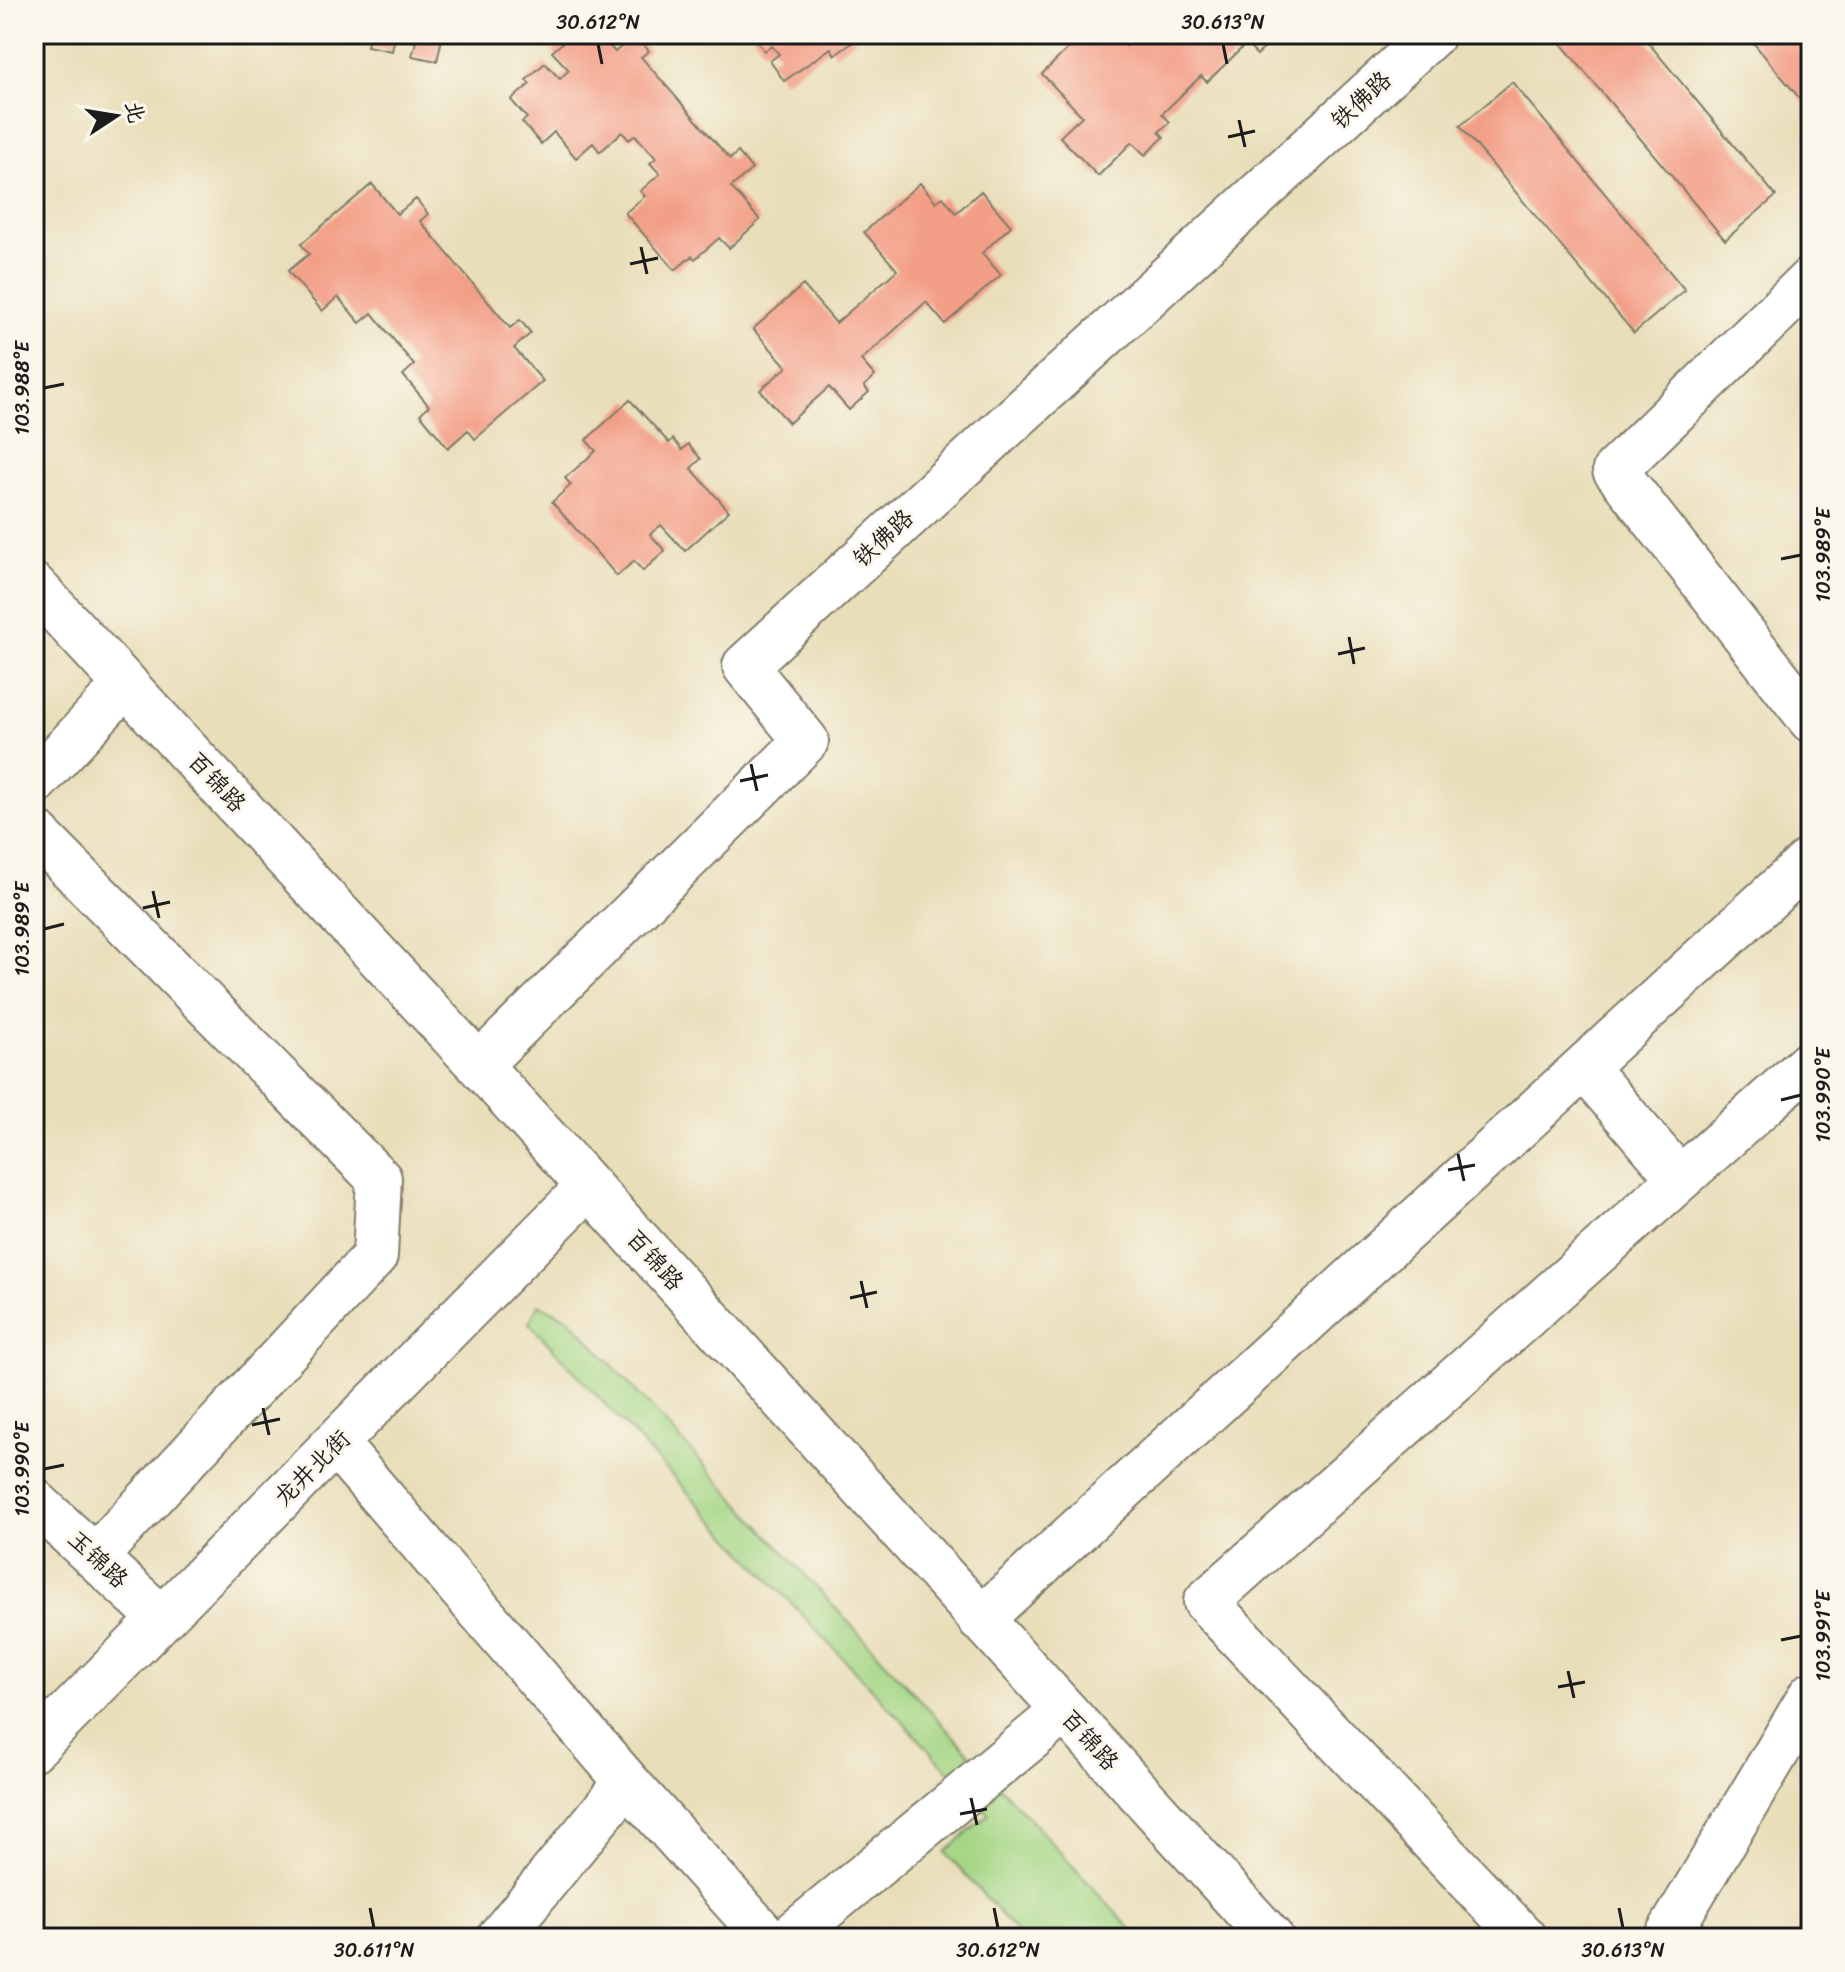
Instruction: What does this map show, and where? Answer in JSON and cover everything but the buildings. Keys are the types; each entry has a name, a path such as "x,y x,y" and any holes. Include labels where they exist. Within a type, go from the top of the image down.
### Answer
{"street":[{"name":"铁佛路","path":"479,1065 806,741 745,666 1433,34"},
{"path":"1811,279 1615,470 1811,720"},
{"name":"百锦路","path":"34,586 479,1065 1271,1938"},
{"path":"34,783 126,684"},
{"path":"34,831 379,1179 375,1256 95,1557"},
{"path":"980,1620 1811,859"},
{"path":"1524,1938 1206,1602 1811,1062"},
{"path":"1584,1067 1680,1179"},
{"name":"龙井北街","path":"34,1748 588,1187"},
{"path":"336,1444 627,1782 767,1938"},
{"name":"玉锦路","path":"34,1501 161,1618"},
{"path":"1666,1938 1811,1695"},
{"path":"789,1938 1064,1711"},
{"path":"499,1938 627,1782"}],"green space":[{"path":"538,1304 569,1318 1139,1938 1022,1938 945,1852 989,1814 529,1323"}]}
